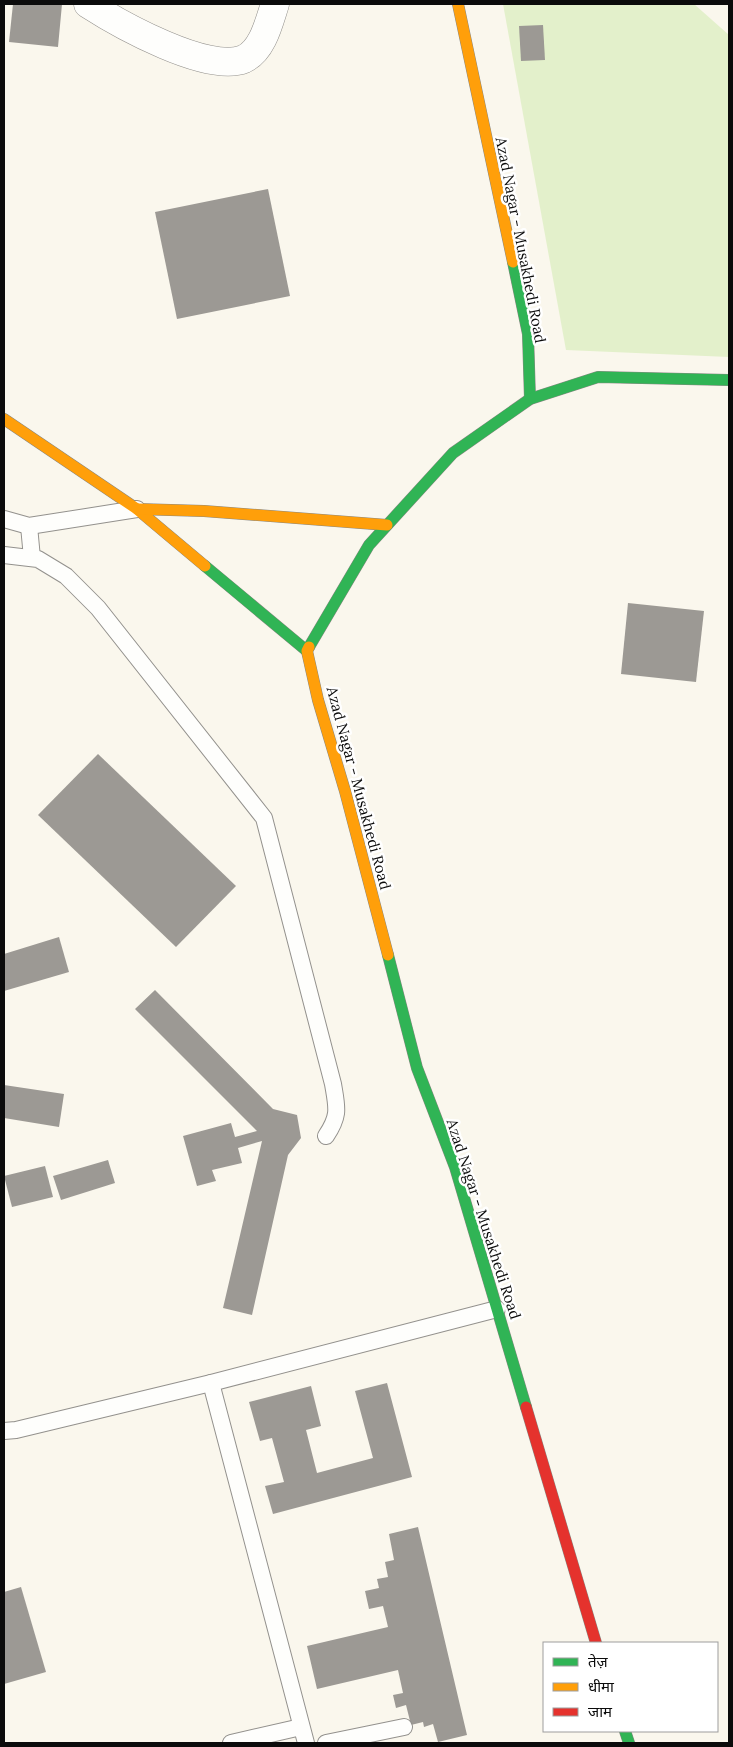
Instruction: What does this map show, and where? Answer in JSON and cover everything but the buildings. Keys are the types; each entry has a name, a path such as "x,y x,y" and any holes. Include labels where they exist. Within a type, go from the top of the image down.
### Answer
{"street":[{"path":"88,4 107,16 184,54 228,62 244,59 258,46 266,32 275,4"},
{"name":"Azad Nagar - Musakhedi Road","path":"458,4 528,334 530,399"},
{"path":"4,419 137,509 307,651 369,545 453,453 530,399 598,377 729,380"},
{"path":"137,509 204,511 387,525"},
{"name":"Azad Nagar - Musakhedi Road","path":"307,651 318,700 345,791 417,1068 455,1167 596,1642"}],"lane":[{"path":"4,519 29,526 137,509"},
{"path":"29,526 32,558"},
{"path":"4,554 38,559 66,576 98,608 264,818 333,1084 338,1110 326,1136"},
{"path":"4,1431 16,1430 211,1383 497,1309"},
{"path":"211,1383 306,1743"},
{"path":"231,1743 301,1727"},
{"path":"326,1743 404,1727"}],"green space":[{"path":"503,4 694,4 729,35 729,357 566,350"}],"traffic: fast":[{"path":"513,262 528,334 530,399"},
{"path":"309,647 369,545 453,453 530,399 598,377 729,380"},
{"path":"205,566 307,651"},
{"path":"388,955 417,1068 455,1167 526,1407"},
{"path":"625,1732 629,1743"}],"traffic: slow":[{"path":"458,4 513,262"},
{"path":"4,419 137,509 205,566"},
{"path":"137,509 204,511 387,525"},
{"path":"309,647 307,651 318,700 345,791 388,955"}],"traffic: jam":[{"path":"526,1407 596,1642"}]}
